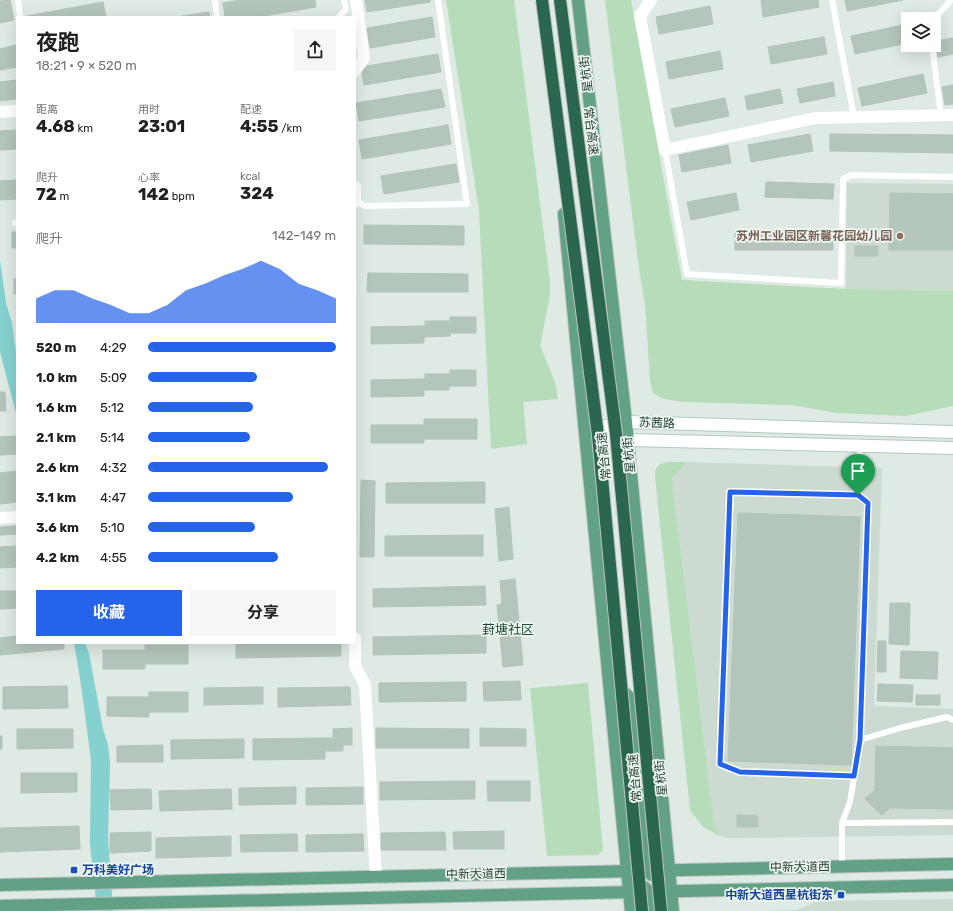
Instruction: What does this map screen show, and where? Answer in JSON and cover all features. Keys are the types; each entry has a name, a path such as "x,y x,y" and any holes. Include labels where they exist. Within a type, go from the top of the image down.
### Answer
{"highway":[{"name":"常台高速","path":"541,0 598,435 642,911"},
{"name":"常台高速","path":"560,0 616,434 661,911"}],"main road":[{"path":"541,0 586,430 630,911"},
{"name":"星杭街","path":"578,0 628,440 673,911"},
{"path":"608,678 632,700 647,870 671,891"},
{"name":"中新大道西","path":"0,885 953,864"},
{"path":"627,871 649,892 651,911"},
{"path":"133,882 134,903"},
{"name":"中新大道西","path":"0,906 953,885"}],"street":[{"path":"356,0 359,58 356,68"},
{"path":"651,0 640,16 665,150 816,118 947,115"},
{"path":"0,112 16,111"},
{"name":"苏茜路","path":"586,430 626,422 953,432"},
{"name":"苏茜路","path":"586,430 628,440 953,448"},
{"path":"0,518 16,517"},
{"path":"355,644 356,666 365,685 376,876"}],"lane":[{"path":"18,0 20,16"},
{"path":"215,0 217,16"},
{"path":"340,16 346,9 344,0"},
{"path":"356,198 364,206 467,204 438,0"},
{"path":"832,0 854,117"},
{"path":"941,12 951,0"},
{"path":"934,52 947,115"},
{"path":"665,150 687,274 841,283 843,179 851,175 953,177"},
{"path":"858,495 860,445"},
{"path":"842,866 842,823 850,802 860,740 868,503 858,495 730,492 720,764 740,772 854,776"},
{"path":"860,740 900,728 947,717 953,720"},
{"path":"842,823 953,822"}],"shaded area":[{"name":"苏州工业园区新馨花园幼儿园","path":"847,183 953,184 953,291 846,289"},
{"path":"687,462 882,468 874,706 953,709 953,835 728,838 720,836 717,833 714,823 672,477"},
{"path":"953,899 953,911 762,911 797,910 818,901"}],"green space":[{"path":"446,0 514,0 550,282 550,295 540,346 555,382 558,399 523,402 527,444 491,449 479,210"},
{"path":"605,0 631,0 682,280 846,289 953,291 953,406 906,416 836,413 792,405 681,402 661,398 653,393 650,381 645,304 639,269"},
{"path":"665,462 687,462 672,478 714,823 720,836 703,827 690,810 655,477 657,467"},
{"path":"588,683 603,850 598,855 547,856 530,688"}],"water":[{"path":"0,260 6,303 12,323 16,353 16,413 0,352"},
{"path":"74,644 85,644 89,653 103,729 108,745 110,763 108,837 113,911 97,911 90,844 91,760"}],"building":[{"path":"10,0 14,20 0,23 0,1"},
{"path":"241,0 315,0 316,7 264,16 225,16 223,3"},
{"path":"365,0 430,0 430,2 367,12"},
{"path":"761,0 818,0 819,7 763,17"},
{"path":"845,0 903,0 847,11"},
{"path":"103,2 106,16 27,16"},
{"path":"710,6 713,24 659,34 656,17"},
{"path":"209,12 210,16 183,16"},
{"path":"432,17 435,37 370,48 367,28"},
{"path":"901,25 901,44 855,54 851,36"},
{"path":"824,37 827,54 771,64 768,47"},
{"path":"953,38 953,54 938,57 937,52 941,52 941,40"},
{"path":"16,45 16,67 0,70 0,49"},
{"path":"720,51 723,69 669,79 666,62"},
{"path":"438,54 441,72 364,85 361,67"},
{"path":"923,74 927,93 862,106 858,88"},
{"path":"16,80 16,99 0,101 0,82"},
{"path":"833,82 835,96 800,103 797,89"},
{"path":"953,85 953,104 945,105 942,87"},
{"path":"441,89 445,107 359,121 356,103"},
{"path":"780,89 783,103 747,110 745,96"},
{"path":"725,98 729,116 675,127 671,109"},
{"path":"448,125 451,144 362,159 359,140"},
{"path":"16,130 16,149 0,150 0,131"},
{"path":"810,134 813,151 751,162 748,145"},
{"path":"830,134 953,135 953,153 830,151"},
{"path":"728,145 731,163 682,172 679,155"},
{"path":"456,164 459,182 384,194 381,176"},
{"path":"16,180 16,199 0,200 0,181"},
{"path":"766,182 834,184 833,199 765,197"},
{"path":"736,193 739,210 691,220 687,202"},
{"path":"890,193 953,194 953,250 889,250"},
{"path":"364,225 464,226 464,245 364,244"},
{"path":"735,231 833,231 833,250 735,250"},
{"path":"12,232 16,232 16,248 12,248"},
{"path":"855,246 878,246 878,256 855,256"},
{"path":"368,273 468,274 468,292 367,292"},
{"path":"14,279 16,279 16,294 14,294"},
{"path":"450,317 476,317 476,333 450,333 450,336 424,337 424,343 371,344 371,327 425,326 425,321 450,321"},
{"path":"450,370 476,370 476,386 449,386 449,390 424,390 424,396 371,397 371,380 425,379 425,374 450,374"},
{"path":"0,392 5,392 6,411 0,411"},
{"path":"424,419 477,419 477,439 424,439 424,443 371,443 371,425 424,425"},
{"path":"16,436 16,454 0,455 0,437"},
{"path":"16,471 16,502 0,504 0,473"},
{"path":"361,480 375,481 374,557 360,557"},
{"path":"485,482 485,503 386,503 386,483"},
{"path":"509,507 513,559 499,561 495,509"},
{"path":"738,513 860,517 851,765 728,761"},
{"path":"16,526 16,534 0,535 0,527"},
{"path":"483,535 483,556 385,556 385,536"},
{"path":"16,546 16,567 0,568 0,547"},
{"path":"515,579 523,665 503,667 497,605 502,604 500,581"},
{"path":"485,586 486,605 373,607 373,589"},
{"path":"0,591 16,591 16,608 0,609"},
{"path":"890,603 910,603 909,645 889,644"},
{"path":"486,635 486,653 373,655 373,637"},
{"path":"16,636 16,644 64,644 64,649 0,655 0,638"},
{"path":"878,641 886,641 886,672 877,672"},
{"path":"236,644 341,644 341,656 236,658"},
{"path":"145,645 188,645 188,664 145,664 145,669 103,669 103,650 145,650"},
{"path":"901,651 938,652 937,679 900,678"},
{"path":"520,681 521,700 484,701 483,682"},
{"path":"466,682 466,701 379,702 379,683"},
{"path":"878,684 913,685 912,702 877,701"},
{"path":"67,686 68,708 3,709 3,687"},
{"path":"263,687 263,704 204,705 204,688"},
{"path":"350,687 351,705 278,707 278,688"},
{"path":"149,692 188,692 188,712 149,712 149,717 107,716 107,697 149,697"},
{"path":"916,695 940,695 940,705 916,705"},
{"path":"352,728 352,745 343,745 343,751 325,751 325,738 333,738 333,729"},
{"path":"376,728 469,729 469,748 376,748"},
{"path":"480,728 526,729 526,746 480,746"},
{"path":"17,729 73,729 73,748 17,749"},
{"path":"0,736 2,736 2,749 0,749"},
{"path":"325,738 325,759 253,760 253,739"},
{"path":"244,739 244,758 171,759 171,740"},
{"path":"163,745 163,762 117,762 117,746"},
{"path":"876,746 953,748 953,809 890,808 882,815 865,799 875,790"},
{"path":"21,773 77,773 77,792 21,793"},
{"path":"475,781 475,799 380,800 380,782"},
{"path":"487,781 530,781 530,801 488,801"},
{"path":"296,787 296,804 239,805 239,788"},
{"path":"363,787 363,804 306,805 306,788"},
{"path":"151,789 152,809 111,810 110,790"},
{"path":"231,789 232,809 160,811 159,791"},
{"path":"737,815 758,816 758,827 737,827"},
{"path":"79,826 80,849 0,852 0,828"},
{"path":"504,831 504,849 454,849 453,832"},
{"path":"151,832 151,851 110,853 110,833"},
{"path":"445,832 446,850 381,850 381,833"},
{"path":"297,834 298,851 241,852 240,835"},
{"path":"363,834 364,851 306,852 306,835"},
{"path":"231,836 231,856 156,858 156,838"}],"place":[{"name":"苏州工业园区新馨花园幼儿园","path":"900,236"},
{"name":"万科美好广场","path":"74,870"},
{"name":"中新大道西星杭街东","path":"841,895"}],"district":[{"name":"葑塘社区","path":"508,629"}],"route":[{"path":"730,492 858,495 868,503 860,740 854,776 740,772 720,764 730,492"}]}
